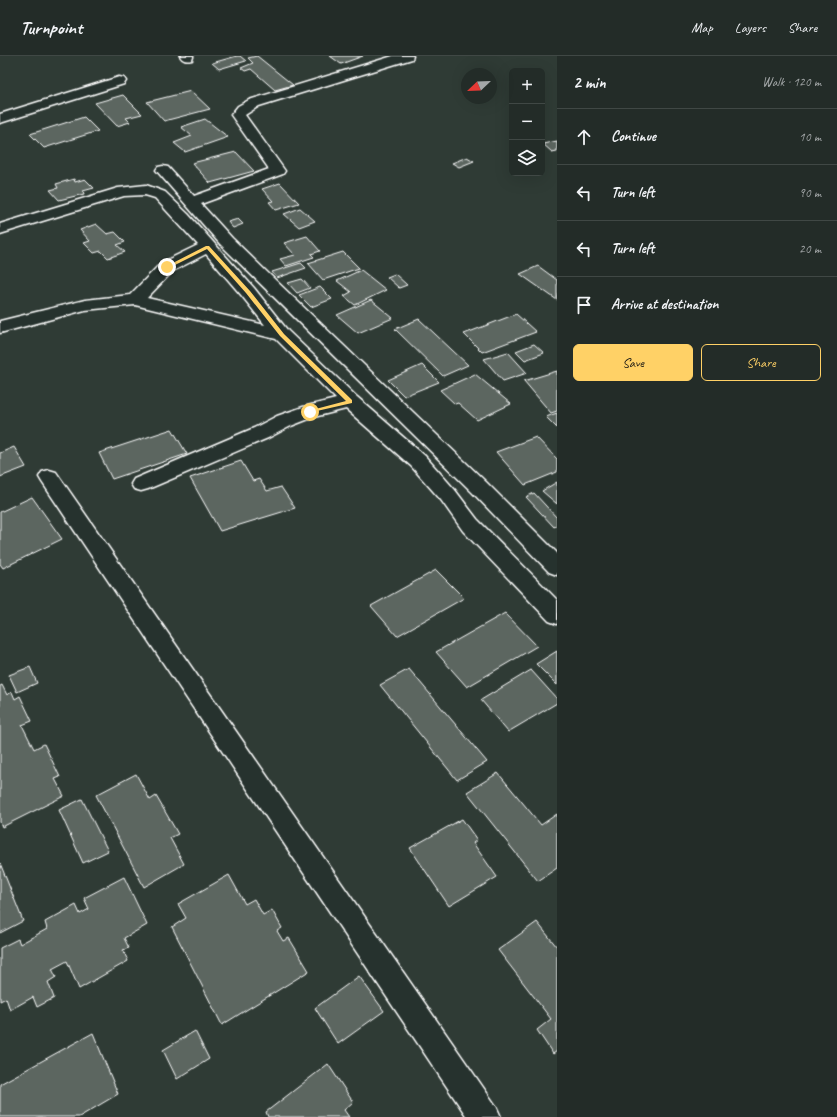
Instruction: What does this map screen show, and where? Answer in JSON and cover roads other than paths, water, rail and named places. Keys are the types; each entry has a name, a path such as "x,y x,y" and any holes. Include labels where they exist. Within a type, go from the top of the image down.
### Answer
{"street":[{"path":"191,202 278,171 238,115 243,109 254,103 407,56"},
{"path":"0,119 119,81"},
{"path":"163,170 226,241 468,475 557,566"},
{"path":"0,229 123,191 146,190 160,195 182,217 248,292 282,335 350,402 418,461 448,495 470,525 557,615"},
{"path":"135,300 167,267 208,247"},
{"path":"0,327 85,305 135,300 282,335"},
{"path":"141,484 261,433 284,421 310,412 350,402"},
{"path":"49,477 485,1117"}]}
